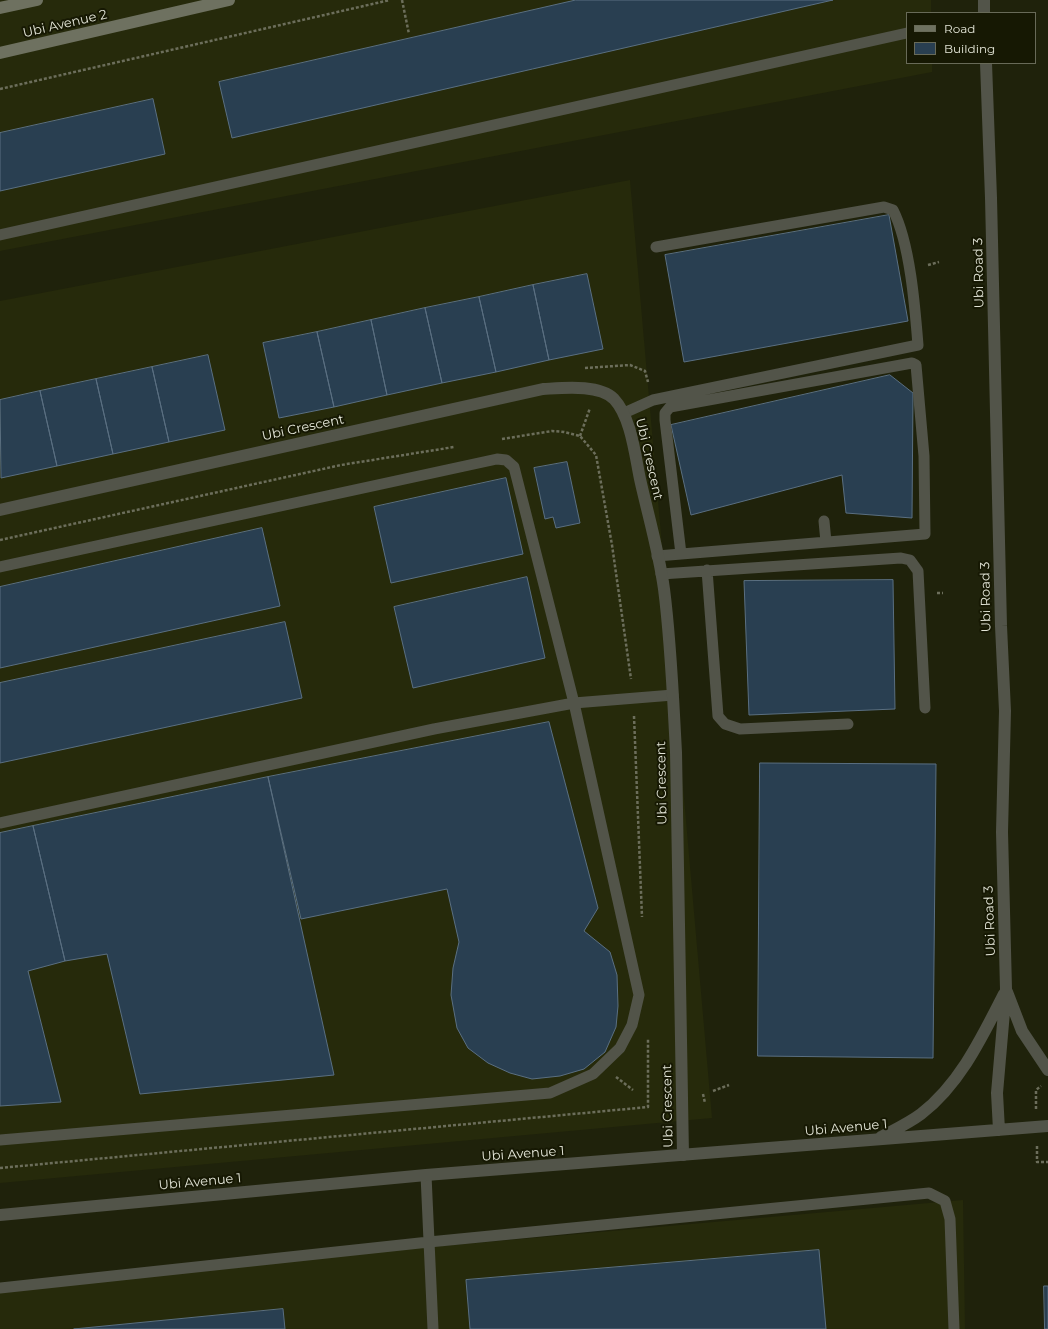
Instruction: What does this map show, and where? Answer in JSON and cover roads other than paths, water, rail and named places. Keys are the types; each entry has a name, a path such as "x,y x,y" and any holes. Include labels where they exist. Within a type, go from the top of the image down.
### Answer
{"main road":[{"path":"0,8 37,0"},
{"name":"Ubi Avenue 2","path":"0,53 229,0"}],"street":[{"path":"984,0 984,12"},
{"name":"Ubi Road 3","path":"986,64 991,198 1000,626 1005,711 1002,832 1006,989 997,1093 999,1130"},
{"name":"Ubi Crescent","path":"0,510 544,389 579,387 596,391 612,398 624,413 664,587 673,695 683,1155"},
{"path":"1006,989 1022,1032 1048,1070"},
{"path":"877,1140 921,1114 950,1087 981,1037 1006,989"},
{"name":"Ubi Avenue 1","path":"0,1215 426,1175 1048,1126"}],"lane":[{"path":"0,235 904,34"},
{"path":"624,413 653,400 918,345 913,292 901,224 893,210 884,207 656,247"},
{"path":"657,556 924,534 924,456 916,365 912,363 670,407 665,413 665,420 681,554"},
{"path":"0,567 489,461 506,460 514,467 574,703 638,995 632,1025 620,1048 593,1074 550,1093 0,1140"},
{"path":"824,521 826,542"},
{"path":"661,574 901,558 910,560 918,571 925,708"},
{"path":"707,570 718,716 725,724 740,729 848,724"},
{"path":"0,823 426,731 574,703 673,695"},
{"path":"426,1175 434,1329"},
{"path":"0,1288 429,1242 929,1193 945,1201 950,1219 954,1329"}]}
